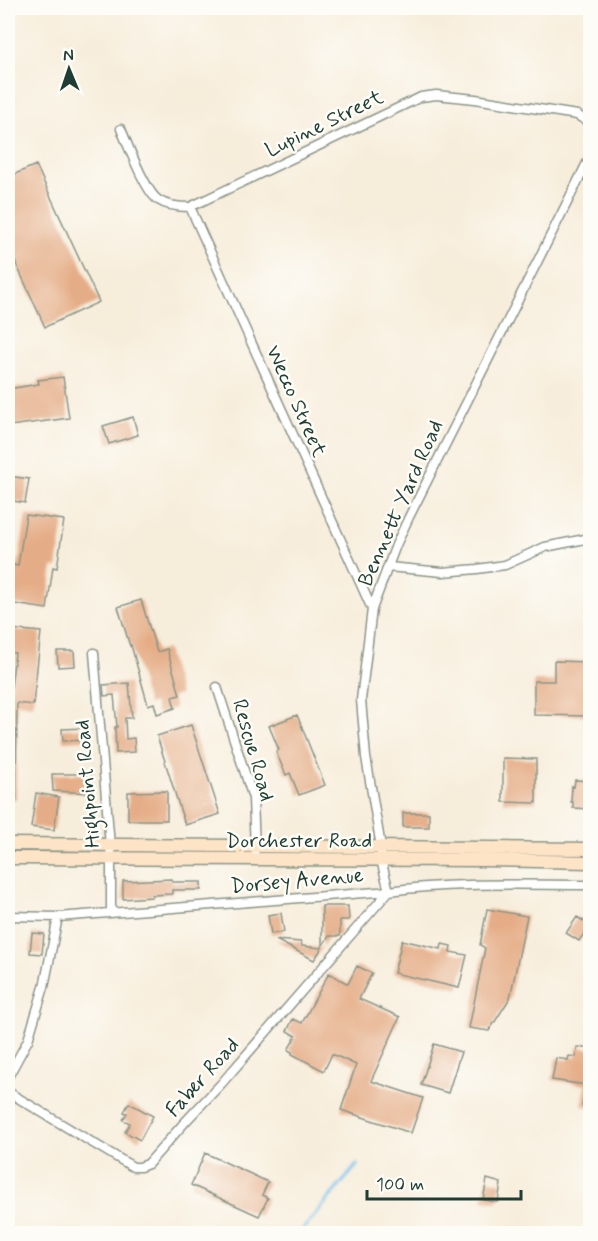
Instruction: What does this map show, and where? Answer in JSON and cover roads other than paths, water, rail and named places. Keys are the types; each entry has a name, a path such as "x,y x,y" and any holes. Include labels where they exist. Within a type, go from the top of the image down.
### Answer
{"main road":[{"name":"Dorchester Road","path":"8,844 255,846 381,854"},
{"name":"Dorchester Road","path":"8,858 255,860 381,854 558,855 591,849"},
{"name":"Dorchester Road","path":"558,855 591,862"}],"street":[{"name":"Lupine Street","path":"189,207 421,96 436,95 577,115 591,123"},
{"path":"121,129 146,184 157,199 175,207 189,207"},
{"name":"Bennett Yard Road","path":"389,891 366,757 361,700 372,609 396,544 591,157"},
{"name":"Wecco Street","path":"189,207 372,609"},
{"path":"388,567 442,572 477,569 505,565 545,547 591,538"},
{"name":"Highpoint Road","path":"94,653 111,858 111,913"},
{"name":"Rescue Road","path":"217,687 253,798 255,860"},
{"name":"Dorsey Avenue","path":"8,916 58,917 451,885 591,885"},
{"name":"Faber Road","path":"8,1092 133,1167 148,1164 389,891"},
{"path":"8,1077 28,1040 44,987 58,917"}],"waterway":[{"path":"299,1234 357,1165"}]}
